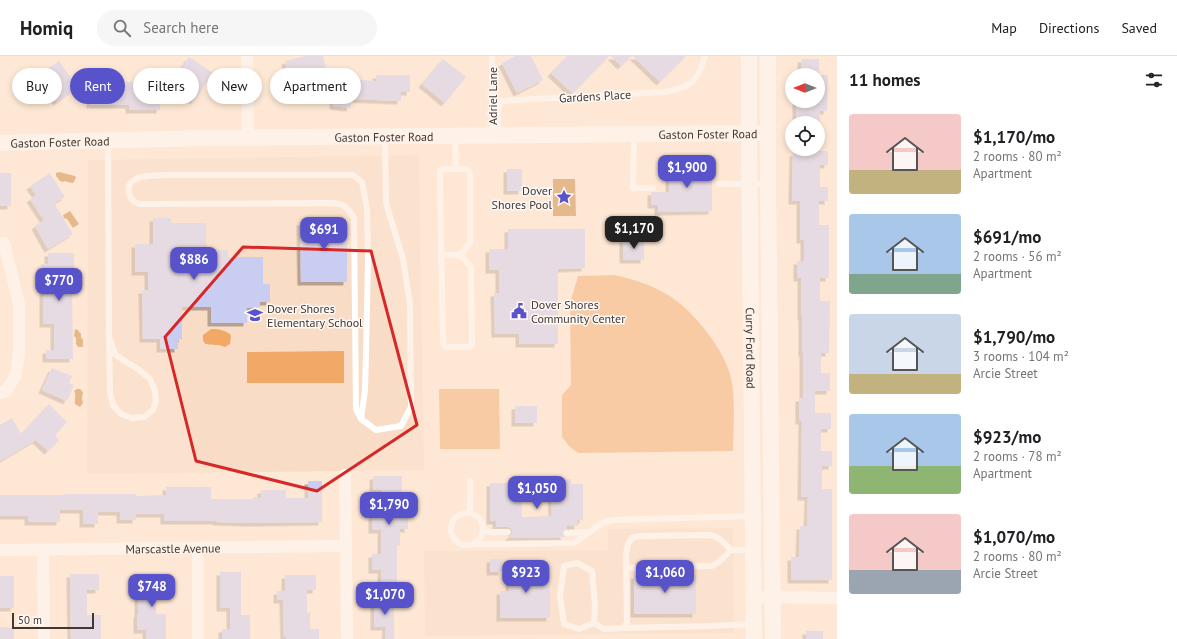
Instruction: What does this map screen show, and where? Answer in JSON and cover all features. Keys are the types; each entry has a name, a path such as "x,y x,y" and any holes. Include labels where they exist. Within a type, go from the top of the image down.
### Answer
{"main road":[{"name":"Curry Ford Road","path":"749,56 754,631"},
{"name":"Curry Ford Road","path":"768,56 773,631"},
{"name":"Gaston Foster Road","path":"0,143 248,138 768,133"}],"street":[{"path":"248,56 248,138"},
{"path":"0,394 6,391 16,374 19,352 19,304 4,243"},
{"path":"345,476 347,639"},
{"name":"Marscastle Avenue","path":"0,550 346,546"},
{"path":"198,548 198,639"},
{"path":"43,550 44,639"},
{"path":"753,597 837,598"},
{"path":"754,631 773,631"}],"lane":[{"name":"Adriel Lane","path":"492,56 492,97 495,136"},
{"name":"Gardens Place","path":"495,136 498,111 501,101 664,92 676,90 692,83 698,76 705,56"},
{"path":"634,134 633,188 653,188"},
{"path":"455,136 456,169"},
{"path":"361,419 365,390 368,259 367,209 362,182 353,176 331,175 164,175 137,177 132,181 128,188 129,195 134,202 139,204 332,203 342,204 349,209 354,218 356,409 361,419 376,430 401,426 411,407 410,304 403,259 386,202 385,137"},
{"path":"108,141 109,337 110,392 113,405 121,414 132,418 144,417 153,410 156,401 155,391 150,379 115,354 109,337"},
{"path":"442,255 460,255 471,266 472,345 469,347 446,347 443,343 440,171 442,169 467,169 470,172 470,243 460,255"},
{"path":"719,184 768,184"},
{"path":"470,481 470,512"},
{"path":"474,544 482,535 483,530 480,519 470,512 459,514 455,517 450,526 450,532 452,537 459,544 464,545 574,543 602,524 612,520 752,516"},
{"path":"483,530 490,532 508,532"},
{"path":"567,532 589,532"},
{"path":"623,628 627,623 626,554 628,544 632,538 639,536 709,535 720,540 731,550 753,550"},
{"path":"626,568 712,566 719,562 731,550"},
{"path":"577,563 592,571 595,605 594,623 579,629 564,624 560,596 564,566 577,563"},
{"path":"594,623 604,629 711,626 754,631"}],"highlighted area":[{"path":"243,247 371,251 417,425 317,491 196,461 165,337"}],"shaded area":[{"name":"Dover Shores Elementary School","path":"419,155 424,470 87,474 88,160"},
{"path":"59,172 75,176 74,182 60,181 56,176 56,173"},
{"name":"Dover Shores Pool","path":"553,179 575,179 576,216 553,216"},
{"path":"70,211 79,224 73,228 63,215"},
{"path":"614,275 642,283 668,295 688,310 715,343 728,367 733,387 733,451 578,453 569,446 562,437 562,395 571,385 570,303 578,276"},
{"path":"75,329 81,333 83,347 78,347 76,344 76,338 74,336"},
{"path":"211,329 222,330 231,335 230,344 225,347 205,343 203,335"},
{"path":"344,351 344,383 247,383 247,352"},
{"path":"80,389 83,392 83,403 80,407 75,404 74,391"},
{"path":"439,389 499,389 500,449 440,449"},
{"path":"733,528 734,633 425,636 424,551 608,550 608,529"}],"building":[{"path":"306,56 323,56 326,68 287,68 285,61"},
{"path":"515,56 531,56 543,80 517,93 502,63"},
{"path":"567,56 609,56 572,93 551,73"},
{"path":"611,56 632,56 621,66"},
{"path":"633,56 686,56 660,82"},
{"path":"189,57 207,69 207,82 199,94 199,68 182,68"},
{"path":"443,59 466,77 445,103 422,84"},
{"path":"801,59 819,59 819,68 801,68"},
{"path":"59,61 70,77 70,92 62,98 62,68 48,68"},
{"path":"376,75 410,75 410,92 401,92 401,101 361,99 361,80 376,81"},
{"path":"825,75 828,75 827,111 820,111 820,116 796,116 796,108 825,108"},
{"path":"125,82 133,82 133,104 160,104 160,110 129,110 129,105 90,105 125,104"},
{"path":"333,104 350,104 350,108 333,106"},
{"path":"825,151 828,151 828,165 820,165 820,187 828,187 828,201 819,201 819,225 829,225 829,278 820,278 820,301 830,301 829,353 821,353 821,373 830,373 830,391 815,391 815,413 831,413 831,429 821,429 821,451 832,451 832,466 822,466 822,489 832,489 832,580 791,580 791,557 799,557 800,526 807,526 808,497 801,497 802,421 799,421 799,398 803,398 803,353 801,278 797,278 797,261 804,261 804,240 800,240 800,201 792,201 793,156 825,156"},
{"path":"669,164 712,164 712,211 658,212 658,205 651,205 651,192 669,192"},
{"path":"507,169 522,169 522,191 507,191"},
{"path":"0,173 11,173 11,206 0,206"},
{"path":"50,173 65,197 54,203 73,234 48,249 35,226 44,220 30,199 36,195 30,186"},
{"path":"153,218 171,218 171,223 206,223 206,250 228,250 228,257 263,257 263,284 270,284 270,302 260,302 260,307 247,308 247,323 211,323 211,307 182,307 182,339 178,339 178,349 160,349 160,339 143,339 142,290 148,290 148,272 135,272 135,244 153,244"},
{"path":"320,219 328,219 328,221 347,221 347,282 301,282 300,222 320,221"},
{"path":"508,229 585,229 585,268 558,269 558,344 519,344 519,334 495,334 494,293 499,293 499,270 489,270 489,249 508,249"},
{"path":"623,239 644,239 644,260 623,260"},
{"path":"48,253 74,253 74,285 72,285 73,359 46,359 46,350 54,350 54,324 43,324 43,285 41,285 41,264 48,264"},
{"path":"52,368 72,376 69,383 74,385 67,401 42,390"},
{"path":"49,404 67,422 55,435 59,440 48,451 36,440 0,461 0,425 12,418 21,434"},
{"path":"515,406 537,406 537,423 515,423"},
{"path":"373,476 402,476 401,515 408,515 408,529 400,529 400,546 397,546 397,582 381,582 381,570 372,570 372,554 381,554 381,530 372,530 372,515 381,515 382,490 373,490"},
{"path":"571,479 571,484 583,484 583,520 577,520 578,526 567,526 567,529 564,529 563,533 565,537 508,538 512,534 511,528 496,527 496,521 490,521 490,483 522,483 522,517 552,516 551,484 558,484 558,480"},
{"path":"308,481 322,481 322,522 253,523 164,521 164,514 136,514 136,520 120,520 120,512 98,512 98,524 83,524 83,510 60,510 60,522 28,522 28,516 0,516 0,495 166,495 166,487 211,487 211,499 253,499 253,497 261,497 261,490 286,490 286,498 308,498"},
{"path":"490,559 502,559 502,572 490,572"},
{"path":"509,565 534,565 534,574 550,574 550,618 500,618 500,591 509,591"},
{"path":"220,572 241,572 241,615 250,615 250,639 222,639 222,629 230,629 230,608 220,608"},
{"path":"70,574 99,574 99,590 87,590 87,615 101,615 101,639 71,639"},
{"path":"285,575 316,575 316,590 307,590 307,613 310,612 310,629 319,629 319,639 286,639 286,637 284,637 283,600 277,600 277,591 285,591"},
{"path":"634,575 696,575 696,614 634,614"},
{"path":"0,576 14,576 14,608 0,608"},
{"path":"147,576 167,576 167,591 156,591 156,614 166,614 166,639 146,639 146,630 137,630 138,584 147,584"},
{"path":"374,599 394,599 394,639 385,639 386,627 374,627"},
{"path":"0,627 14,628 14,639 0,639"},
{"path":"806,631 823,631 823,639 806,639"}],"place":[{"name":"Dover Shores Pool","path":"564,197"},
{"name":"Dover Shores Community Center","path":"519,311"},
{"name":"Dover Shores Elementary School","path":"255,315"}]}
